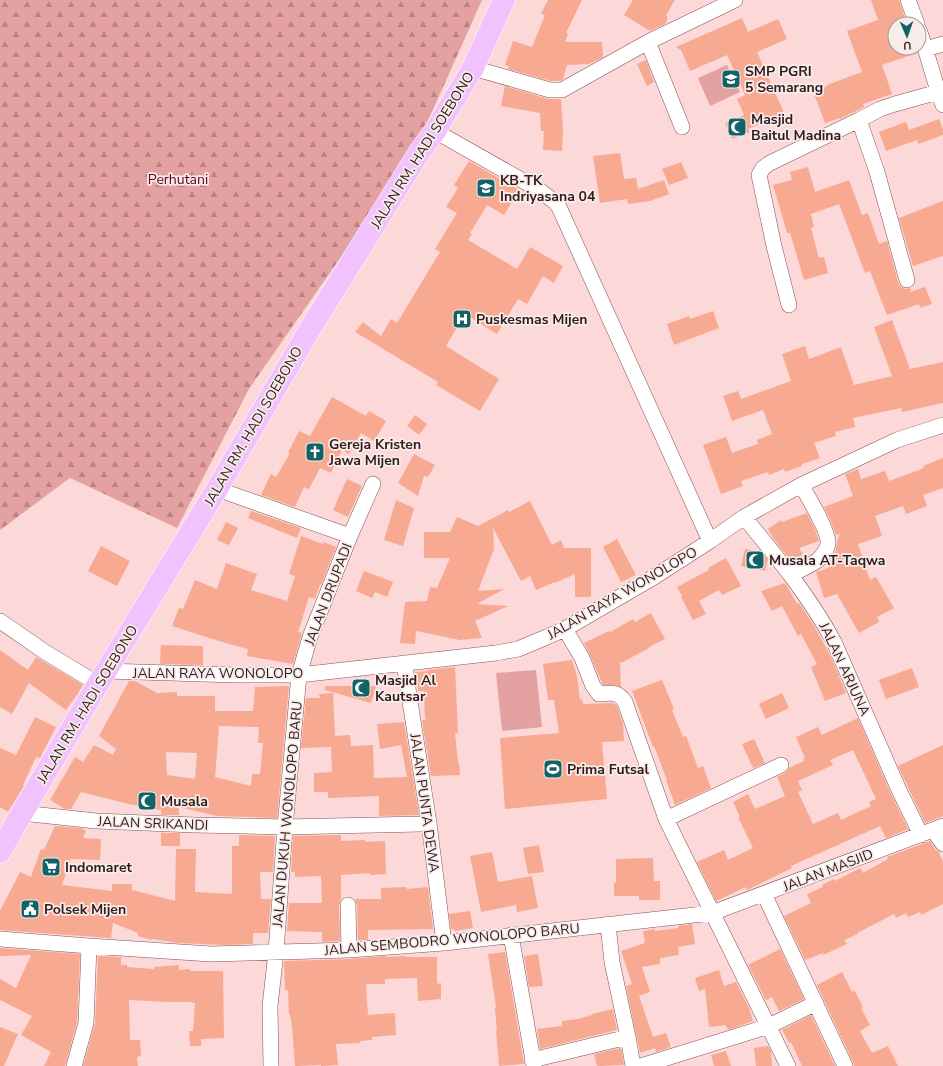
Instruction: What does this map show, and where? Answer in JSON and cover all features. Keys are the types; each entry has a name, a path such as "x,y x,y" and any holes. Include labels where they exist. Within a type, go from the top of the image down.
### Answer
{"main road":[{"name":"JALAN RM. HADI SOEBONO","path":"0,852 102,678 217,489 310,329 473,68 504,0"}],"street":[{"path":"473,68 558,91 565,89 648,42 735,0"},
{"path":"908,0 914,16"},
{"path":"648,42 682,126"},
{"path":"927,49 943,44"},
{"path":"789,305 759,175 763,168 770,163 880,109 895,104 941,99 927,53"},
{"path":"859,120 877,172 907,280"},
{"path":"435,131 539,190 555,202 559,207 710,541"},
{"name":"JALAN RAYA WONOLOPO","path":"102,678 300,675 496,653 518,649 565,629 654,577 744,517 801,485 896,440 943,425"},
{"name":"JALAN DRUPADI","path":"300,675 310,637 350,536 373,484"},
{"path":"791,575 817,560 828,544 828,536 801,485"},
{"name":"JALAN DRUPADI","path":"217,489 350,536"},
{"name":"JALAN ARJUNA","path":"744,517 791,575 822,620 834,642 899,790 943,844"},
{"path":"0,621 45,652 102,678"},
{"path":"565,629 582,658 596,691 599,694 614,693 622,697 625,702 666,819 788,1066"},
{"name":"JALAN PUNTA DEWA","path":"404,663 429,823 444,943"},
{"name":"JALAN DUKUH WONOLOPO BARU","path":"271,1066 270,1006 276,952 285,827 300,675"},
{"path":"666,819 781,765"},
{"name":"JALAN SRIKANDI","path":"22,813 96,820 195,825 285,827 429,823"},
{"name":"JALAN MASJID","path":"712,913 932,830"},
{"path":"764,894 845,1066"},
{"path":"348,905 349,950"},
{"name":"JALAN SEMBODRO WONOLOPO BARU","path":"0,939 211,954 349,950 444,943 712,913"},
{"path":"608,924 612,962 633,1066"},
{"path":"511,935 533,1063 628,1037"},
{"path":"74,1066 86,1023 89,946"},
{"path":"641,1066 769,1026 816,1003"}],"green space":[{"name":"Perhutani","path":"0,0 482,0 414,152 249,389 177,528 70,478 0,530"},
{"path":"727,65 740,92 710,106 698,78"},
{"path":"536,670 542,727 502,731 496,673"}],"building":[{"path":"548,0 582,0 566,33 568,34 565,42 602,42 603,57 589,64 567,65 563,79 560,81 551,81 508,69 509,66 505,65 513,41 532,47 545,15 541,14"},
{"path":"633,0 675,0 666,15 667,21 665,24 650,31 624,15"},
{"path":"871,0 899,0 904,16 887,16 887,56 908,56 882,65 892,94 863,104 864,107 840,119 825,123 813,91 862,72 847,31 878,20"},
{"path":"742,18 748,32 778,19 787,39 757,52 784,113 748,129 750,132 732,139 725,123 744,115 737,99 745,95 727,55 690,71 681,50 676,47"},
{"path":"646,60 654,82 647,86 637,64"},
{"path":"505,86 548,99 561,99 563,130 562,151 543,150 544,131 541,131 540,113 501,106"},
{"path":"939,119 943,129 943,135 918,144 917,140 886,151 879,132 906,122 909,130"},
{"path":"620,153 624,179 636,178 638,189 664,180 669,194 650,201 628,204 627,199 600,203 593,156"},
{"name":"Puskesmas Mijen","path":"469,161 519,190 504,215 487,205 470,233 472,234 468,240 517,269 530,247 563,266 554,283 543,276 527,304 518,299 497,334 465,314 446,346 499,379 480,411 436,385 438,382 355,332 363,322 381,336 391,319 397,323 440,252 435,249 457,213 446,207 458,188 454,185"},
{"path":"681,162 688,178 669,185 662,169"},
{"path":"808,167 815,192 849,180 862,215 868,213 879,244 887,241 900,286 905,289 910,288 911,292 925,287 932,304 920,308 919,304 887,315 870,271 865,273 839,204 811,214 814,227 811,228 819,258 824,257 828,273 804,280 790,233 787,233 773,185 792,180 790,172"},
{"path":"943,201 943,256 913,266 899,218"},
{"path":"713,311 719,328 674,345 667,324 689,316 690,319"},
{"path":"892,320 910,369 943,362 943,403 902,412 901,408 853,418 855,427 835,432 836,436 814,443 820,458 785,472 784,469 769,475 768,472 741,481 743,486 721,494 703,445 726,437 732,453 758,444 757,440 772,434 763,410 732,421 723,396 738,391 741,399 791,381 782,354 805,346 809,359 841,347 854,385 892,376 874,327"},
{"path":"332,397 366,416 369,411 386,421 374,441 361,433 349,454 342,450 331,473 320,468 309,489 304,487 295,507 261,495 271,474 276,477 290,453 288,453 299,431 310,436"},
{"path":"415,415 427,424 419,435 407,426"},
{"path":"414,454 435,465 428,477 424,476 418,496 398,483"},
{"path":"943,458 943,488 923,495 927,506 906,514 903,506 875,516 882,536 858,544 870,580 876,577 894,608 877,617 879,622 859,633 837,594 824,598 816,572 828,568 836,550 840,534 836,535 824,507 853,496 845,474 858,469 861,479 885,471 889,481 924,468 923,466"},
{"path":"347,479 362,486 348,517 333,510"},
{"path":"396,500 414,508 403,546 384,540"},
{"path":"530,501 552,545 561,540 564,548 591,548 591,597 575,597 575,574 536,590 530,576 521,581 493,528 494,549 478,591 504,589 477,604 508,606 475,621 482,638 460,640 416,631 415,644 400,643 405,602 427,601 430,587 437,588 450,558 424,558 424,532 450,532 457,517 478,526 508,510 509,512"},
{"path":"251,511 301,528 297,538 248,518"},
{"path":"807,513 819,541 799,548 803,554 791,561 768,529 781,520 782,522"},
{"path":"226,522 238,528 229,545 217,540"},
{"path":"301,536 336,547 315,599 309,597 298,632 302,633 293,664 247,656 248,649 172,626 179,608 183,609 195,580 217,589 226,563 257,574 251,590 287,601 295,576 289,574"},
{"path":"617,539 636,575 621,582 603,547"},
{"path":"101,546 130,561 117,586 88,571"},
{"name":"Musala AT-Taqwa","path":"745,549 761,552 768,560 765,571 741,566"},
{"path":"726,558 741,586 722,595 719,590 699,601 706,614 693,620 677,587 709,570 708,568"},
{"path":"364,571 393,582 387,597 375,592 372,598 356,591"},
{"path":"785,583 797,604 799,603 813,624 831,657 846,693 825,701 811,667 817,664 801,634 798,636 782,606 772,611 761,591"},
{"path":"651,613 665,639 621,663 620,661 621,687 615,685 603,685 584,643 609,631 610,632 633,619 635,622"},
{"path":"161,645 203,646 203,665 160,664"},
{"path":"0,650 28,670 36,657 83,685 66,710 29,683 12,714 0,707"},
{"name":"Prima Futsal","path":"572,660 577,676 580,700 582,699 583,704 613,703 617,706 623,724 624,741 602,742 607,799 505,809 500,738 559,733 554,700 548,700 543,664"},
{"path":"455,667 458,733 455,733 460,775 431,776 422,720 427,720 425,719 424,691 418,691 415,672"},
{"path":"912,668 919,687 886,699 879,680"},
{"path":"662,680 674,709 672,710 683,737 686,736 698,768 703,766 711,788 675,805 667,780 632,691"},
{"path":"129,681 135,681 159,694 177,692 177,696 215,696 215,711 253,711 255,687 289,686 277,818 217,816 179,807 179,815 161,815 161,810 81,792 71,809 65,809 50,800 75,757 83,762 94,745 113,755 116,749 99,736","holes":["219,726 259,727 258,743 263,743 260,774 252,774 251,786 215,777","166,752 197,753 195,779 167,775"]},
{"path":"325,686 376,686 371,703 325,690"},
{"path":"333,693 335,736 350,735 351,746 373,745 374,778 407,777 401,745 380,749 377,724 404,722 419,815 379,816 379,796 328,798 328,792 314,792 314,773 332,772 331,747 301,748 306,698 320,698 319,694"},
{"path":"782,693 789,708 766,719 759,704"},
{"path":"35,717 56,727 40,758 36,757 23,785 24,786 8,812 0,807 0,748 16,755"},
{"path":"858,718 908,829 886,838 880,826 791,866 792,868 747,890 746,887 716,901 697,862 724,850 728,860 753,848 738,817 740,817 733,802 748,794 755,809 785,796 777,777 785,773 789,768 804,761 803,759 805,758 796,737 818,727 822,735","holes":["853,750 876,799 869,802 871,806 841,820 838,813 813,824 798,792 802,790 798,781 833,765 830,760"]},
{"path":"754,739 765,763 753,768 742,744"},
{"path":"943,745 943,816 925,823 898,766"},
{"path":"55,826 81,828 86,831 83,838 101,839 100,860 71,859 62,885 112,891 112,884 132,884 132,890 175,901 176,849 196,849 195,892 232,894 232,846 239,846 239,835 275,836 273,872 260,872 261,899 271,899 268,933 253,933 253,944 223,945 152,940 138,936 138,933 113,923 111,938 0,930 0,911 20,872 31,877 41,849 44,850"},
{"path":"161,833 180,833 180,846 161,846"},
{"path":"341,835 341,841 385,841 386,874 370,875 370,873 341,875 341,899 339,905 340,941 322,942 322,932 287,931 289,903 322,903 321,876 295,877 295,872 291,872 293,836"},
{"path":"930,841 936,851 938,851 943,862 943,904 921,915 920,912 908,917 906,913 896,918 894,914 844,940 847,944 823,955 823,953 805,960 784,916 811,903 807,894 823,887 822,885 834,879 835,881 860,868 863,873 888,859 887,857"},
{"path":"539,845 544,872 528,874 523,848"},
{"path":"492,852 498,882 532,876 538,908 517,912 516,905 481,912 470,856"},
{"path":"653,858 654,881 660,881 660,900 639,900 639,896 614,896 614,883 616,883 616,859"},
{"path":"406,887 407,889 428,887 433,929 368,930 368,940 358,940 357,905 355,899 381,899 381,888"},
{"path":"470,911 473,928 454,931 454,929 451,929 449,914"},
{"path":"692,924 695,944 678,947 679,955 660,958 660,964 642,967 650,992 639,996 653,1037 666,1033 671,1047 656,1052 655,1048 640,1053 626,986 632,984 621,951 645,943 643,931 678,928 678,926"},
{"path":"0,948 80,954 77,1022 65,1066 44,1066 51,1052 21,1035 32,1016 0,1000 0,979 16,988 31,955 0,956"},
{"path":"780,949 804,999 779,1011 772,997 766,1000 748,965"},
{"path":"505,952 524,1064 499,1066 496,1031 496,1007 488,954"},
{"path":"538,954 543,986 529,987 524,956"},
{"path":"98,956 121,957 121,965 127,965 127,967 154,969 154,967 179,965 179,970 190,969 190,971 223,971 224,1038 201,1039 201,1046 190,1046 189,1031 193,1031 195,1003 129,1000 130,1040 140,1040 141,1056 137,1057 138,1066 83,1066 95,1024"},
{"path":"385,956 437,957 437,984 441,983 441,999 418,1001 417,978 385,979 385,984 366,984 368,1015 395,1013 396,1035 372,1037 372,1040 360,1041 360,1043 336,1044 338,1065 295,1066 292,1027 289,1014 288,990 285,990 284,961 349,959"},
{"path":"719,970 724,986 736,982 749,1008 753,1021 728,1030 726,1025 709,1027 705,989 699,991 695,978"},
{"path":"842,972 852,992 854,990 863,1007 861,1008 870,1025 860,1031 872,1053 888,1046 898,1066 854,1066 817,985"},
{"path":"613,1009 617,1030 540,1049 537,1029 562,1026 562,1021 578,1019"},
{"path":"811,1015 835,1066 802,1066 791,1042 789,1043 782,1030"},
{"path":"0,1027 18,1034 4,1066 0,1066"},
{"path":"768,1046 771,1051 772,1066 756,1066 754,1048"},
{"path":"621,1048 624,1065 597,1066 594,1054"},
{"path":"726,1051 731,1066 714,1066 711,1055"}],"place":[{"name":"SMP PGRI 5 Semarang","path":"731,79"},
{"name":"Masjid Baitul Madina","path":"737,127"},
{"name":"KB-TK Indriyasana 04","path":"486,188"},
{"name":"Puskesmas Mijen","path":"462,319"},
{"name":"Gereja Kristen Jawa Mijen","path":"315,452"},
{"name":"Musala AT-Taqwa","path":"755,560"},
{"name":"Masjid Al Kautsar","path":"361,688"},
{"name":"Prima Futsal","path":"553,769"},
{"name":"Musala","path":"147,801"},
{"name":"Indomaret","path":"51,867"},
{"name":"Polsek Mijen","path":"30,909"}]}
